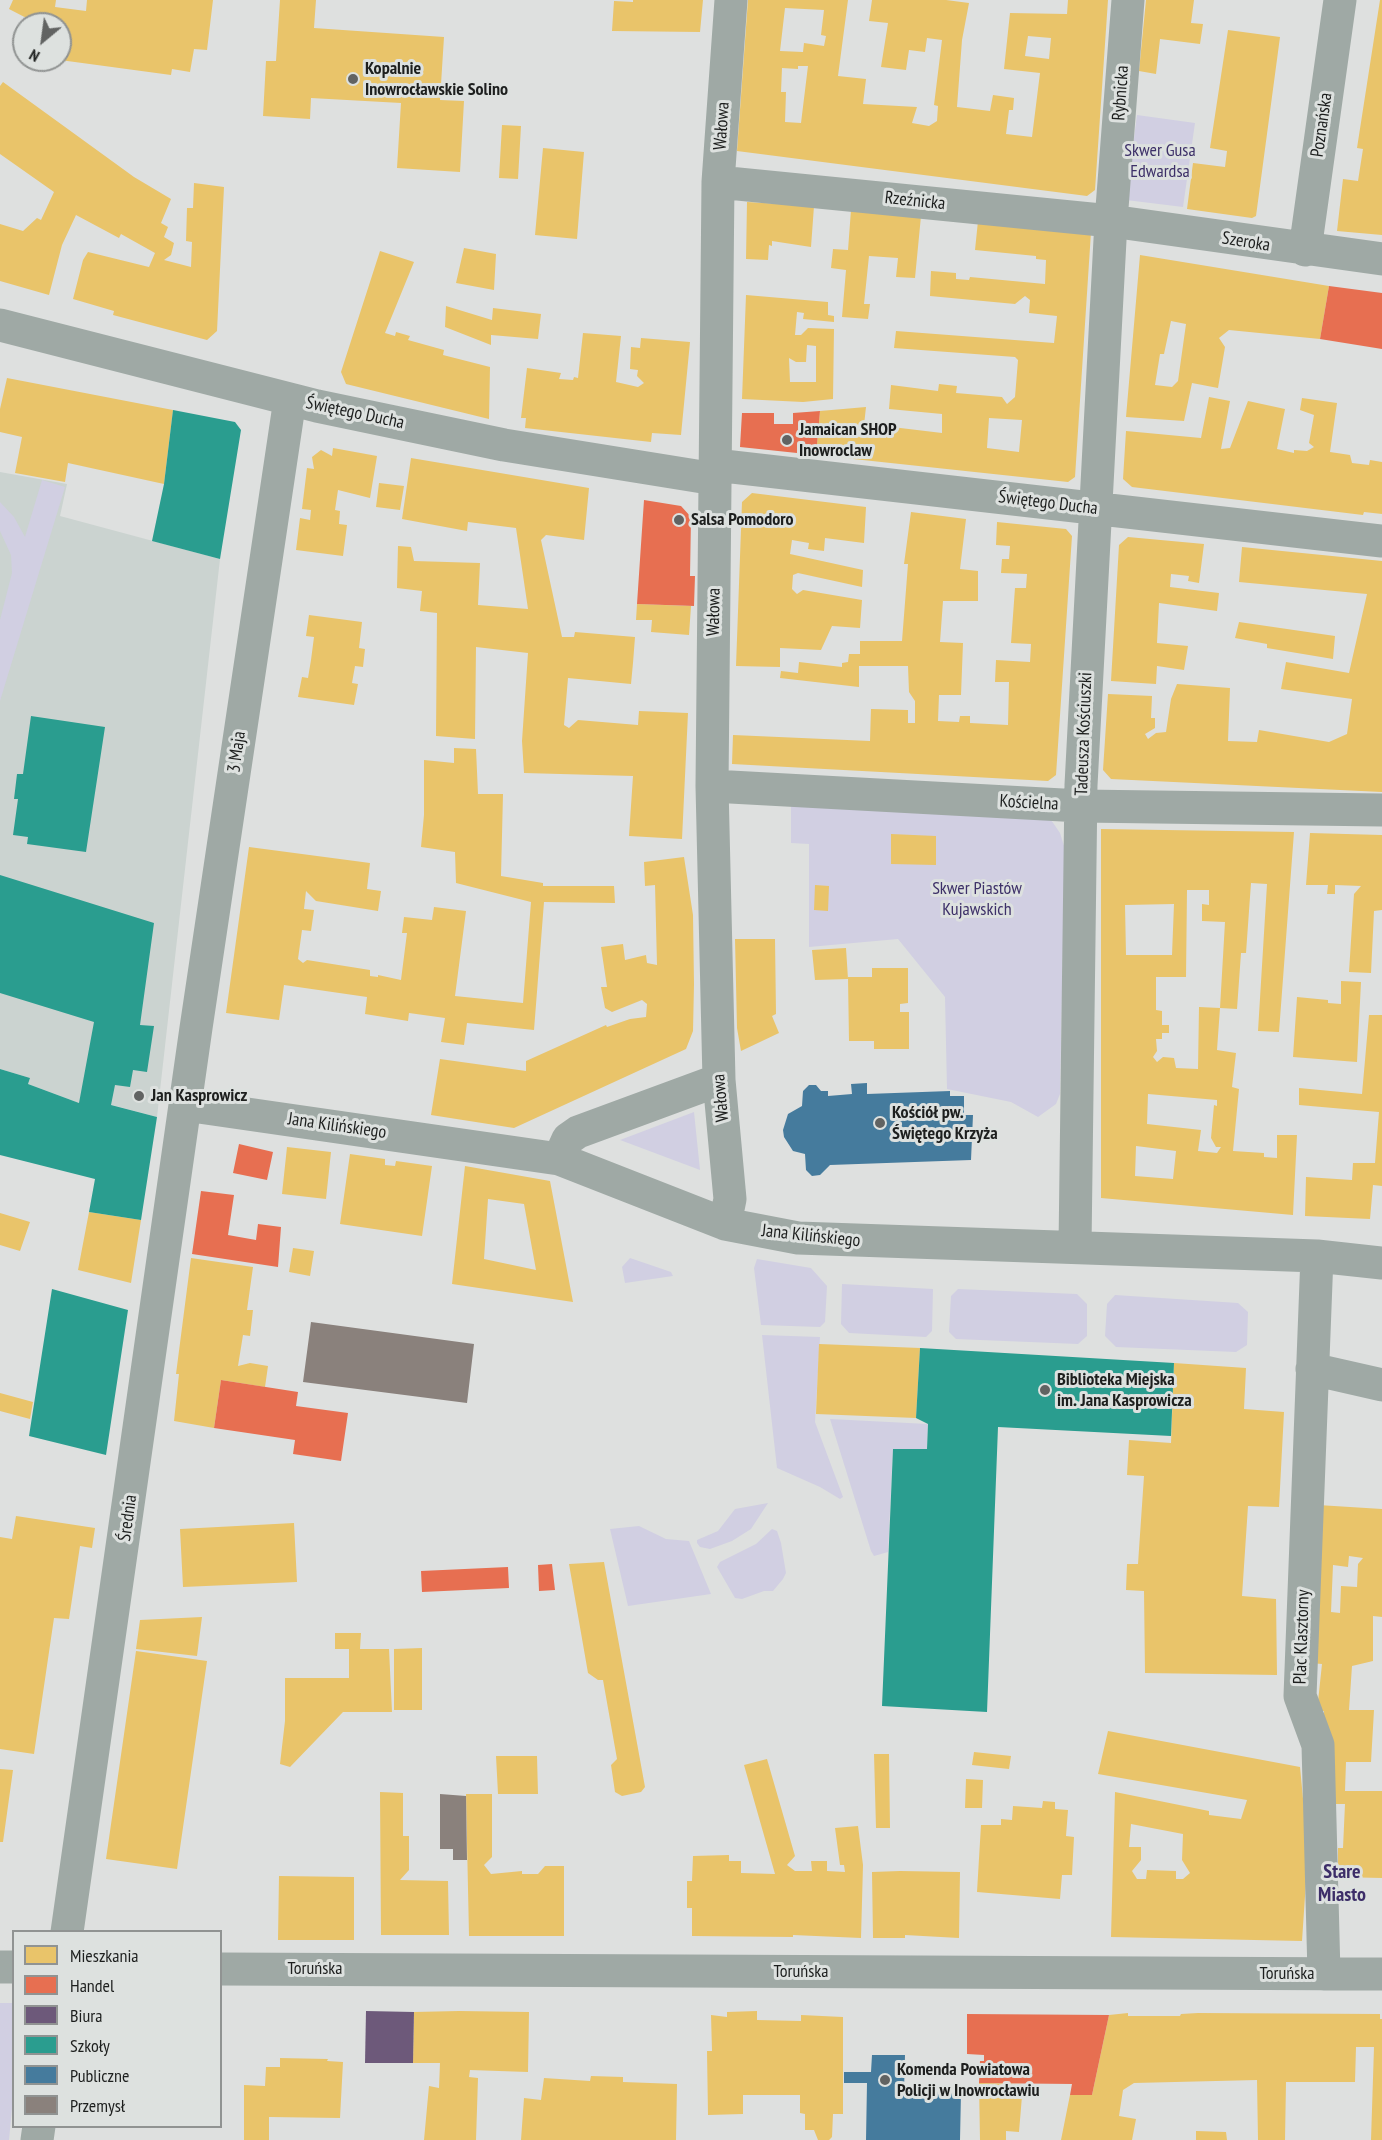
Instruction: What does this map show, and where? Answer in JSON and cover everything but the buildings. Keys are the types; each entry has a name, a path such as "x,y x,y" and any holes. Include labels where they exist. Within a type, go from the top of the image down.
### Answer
{"street":[{"name":"Wałowa","path":"725,1224 730,1200 719,1080 712,786 718,182 731,0"},
{"name":"Rybnicka","path":"1111,221 1128,0"},
{"name":"Poznańska","path":"1305,250 1340,0"},
{"name":"Rzeźnicka","path":"718,182 1111,221"},
{"name":"Szeroka","path":"1111,221 1382,259"},
{"name":"Tadeusza Kościuszki","path":"1075,1248 1081,806 1094,509 1111,221"},
{"name":"Świętego Ducha","path":"0,325 290,399 504,445 715,472 1094,509 1382,541"},
{"name":"3 Maja","path":"185,1105 290,399"},
{"name":"Kościelna","path":"712,786 1081,806 1382,810"},
{"path":"560,1159 568,1139 578,1132 719,1080"},
{"name":"Jana Kilińskiego","path":"185,1105 560,1159 725,1224 770,1234 832,1240 1075,1248"},
{"name":"Średnia","path":"68,1930 185,1105"},
{"path":"1075,1248 1317,1256 1382,1263"},
{"name":"Plac Klasztorny","path":"1317,1256 1300,1696 1318,1745 1324,1974"},
{"path":"1312,1369 1382,1385"},
{"name":"Toruńska","path":"222,1969 1382,1974"}],"shaded area":[{"path":"0,472 67,484 60,516 220,559 157,1117 112,1105 79,1103 28,1084 30,1078 0,1069"}],"green space":[{"name":"Skwer Gusa Edwardsa","path":"1137,115 1195,123 1183,207 1126,200"},
{"path":"42,480 65,487 0,701 0,620 12,573 11,555 0,531 0,502 14,517 25,537"},
{"name":"Skwer Piastów Kujawskich","path":"791,805 1047,814 1060,833 1065,849 1060,1094 1056,1104 1038,1117 1011,1102 947,1089 945,997 898,939 809,947 809,844 791,843"},
{"path":"694,1112 700,1170 620,1140"},
{"path":"630,1258 671,1272 673,1276 625,1283 622,1267"},
{"path":"757,1259 811,1268 827,1286 825,1322 820,1327 761,1325 754,1268"},
{"path":"842,1284 933,1289 932,1331 926,1337 849,1333 841,1324"},
{"path":"958,1289 1077,1294 1087,1304 1087,1336 1078,1344 956,1339 949,1332 951,1296"},
{"path":"1115,1295 1238,1303 1248,1312 1247,1345 1236,1352 1116,1347 1105,1336 1107,1304"},
{"path":"762,1335 820,1337 815,1422 843,1497 840,1499 820,1487 777,1468"},
{"path":"830,1419 928,1424 927,1449 893,1449 888,1552 874,1556 871,1551"},
{"path":"768,1503 751,1529 732,1541 710,1549 700,1547 697,1543 697,1540 718,1531 735,1509"},
{"path":"639,1526 666,1539 689,1541 711,1594 628,1606 610,1529"},
{"path":"772,1529 777,1531 781,1543 786,1573 783,1579 773,1591 764,1591 742,1599 735,1598 717,1567 720,1562 756,1544"},
{"path":"0,2003 12,2003 12,2108 9,2140 0,2140"}],"place":[{"name":"Kopalnie Inowrocławskie Solino","path":"353,79"},
{"name":"Jamaican SHOP Inowroclaw","path":"787,440"},
{"name":"Salsa Pomodoro","path":"679,520"},
{"name":"Jan Kasprowicz","path":"139,1096"},
{"name":"Kościół pw. Świętego Krzyża","path":"880,1123"},
{"name":"Biblioteka Miejska im. Jana Kasprowicza","path":"1045,1390"},
{"name":"Komenda Powiatowa Policji w Inowrocławiu","path":"885,2080"}],"district":[{"name":"Stare Miasto","path":"1342,1884"}]}
